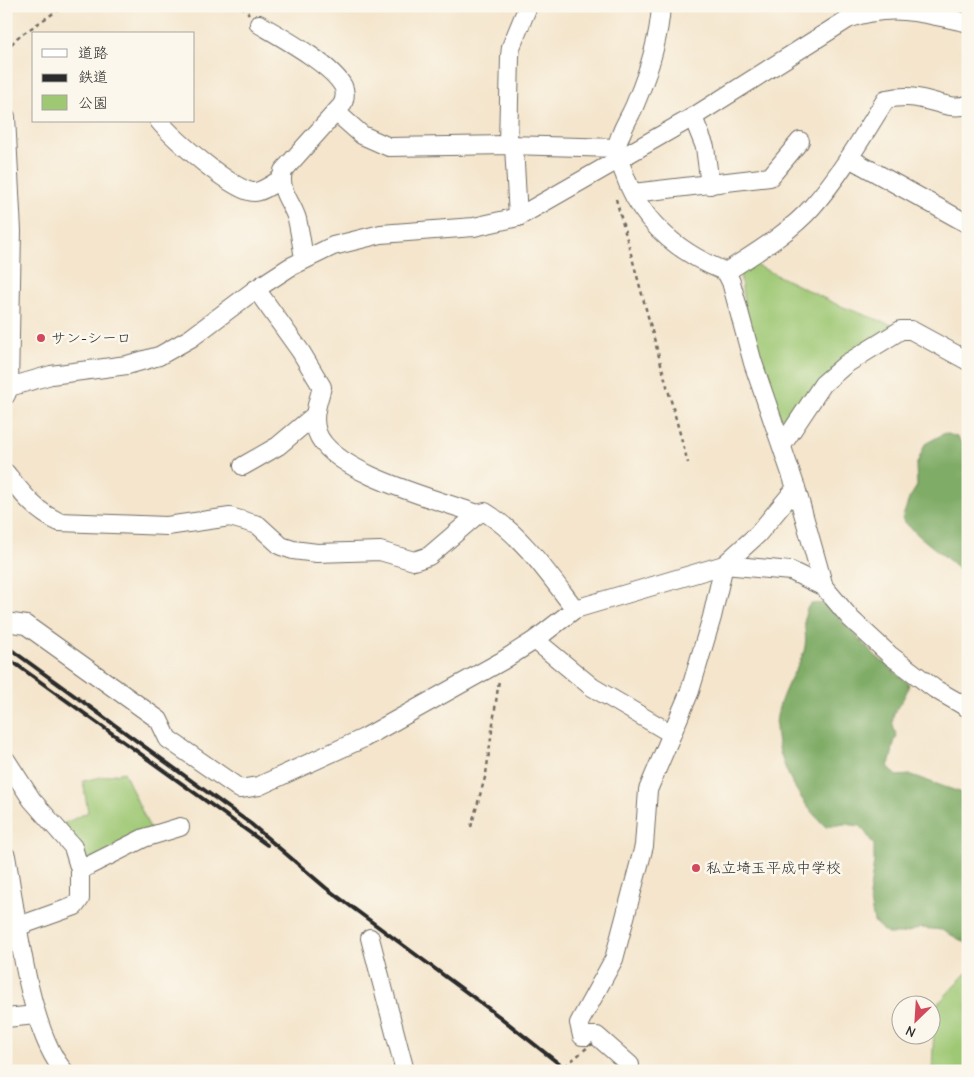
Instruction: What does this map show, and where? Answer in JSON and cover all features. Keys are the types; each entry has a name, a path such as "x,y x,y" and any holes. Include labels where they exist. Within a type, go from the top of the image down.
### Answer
{"street":[{"path":"518,217 511,146 510,56 511,47 528,6"},
{"path":"660,6 660,24 652,54 618,154 633,193 644,213 659,232 700,261 726,272 731,282 753,363 783,444 824,587 851,619 891,656 935,689 968,708"},
{"path":"6,117 12,231 7,390 51,375 127,365 159,356 191,338 256,289 304,259 346,241 380,234 474,227 518,217 589,179 618,154 693,117 848,19 866,12 898,10 968,23"},
{"path":"259,24 295,46 329,72 343,87 345,98 336,112 291,161 283,171 281,179 283,190 297,218 304,259"},
{"path":"726,272 793,224 811,207 850,158 886,99 901,96 919,98 955,108 968,104"},
{"path":"336,112 362,135 389,146 511,146 618,154"},
{"path":"693,117 705,147 710,184"},
{"path":"161,122 194,154 242,190 256,193 281,179"},
{"path":"633,193 770,177 800,141"},
{"path":"850,158 968,224"},
{"path":"256,289 301,352 322,387 315,415 318,433 328,450 360,472 478,514"},
{"path":"783,444 823,384 846,364 901,330 911,330 968,361"},
{"path":"242,466 278,446 315,415"},
{"path":"6,473 31,504 43,515 59,522 166,526 230,517 258,525 281,546 293,550 317,553 380,552 414,561 429,556 478,514 485,512 505,528 538,562 575,609"},
{"path":"630,1065 597,1036 582,1036 579,1023 614,959 644,846 648,790 690,691 712,617 724,565 758,534 796,488"},
{"path":"6,622 26,625 34,630 158,720 168,739 240,790 259,786 364,738 502,661 535,640 575,609 724,565 790,571 824,587"},
{"path":"535,640 592,687 672,734"},
{"path":"6,760 32,800 73,847 80,870 80,899 75,906 19,926"},
{"path":"80,870 144,838 180,827"},
{"path":"6,856 36,1015 57,1063 64,1071"},
{"path":"370,938 405,1071"},
{"path":"6,1018 36,1015"}],"path":[{"path":"6,50 18,37 64,6"},
{"path":"615,196 688,463"},
{"path":"471,827 486,774 502,661"},
{"path":"559,1071 594,1042"}],"green space":[{"path":"756,265 838,305 892,325 789,426 781,428 746,319 740,273 747,267"},
{"path":"945,433 957,437 968,450 968,578 902,519 909,499 917,486 916,466 925,444"},
{"path":"824,603 876,656 909,684 907,692 894,714 893,720 897,736 888,766 897,776 911,775 968,795 968,944 942,930 921,928 901,934 887,934 874,922 869,896 874,862 874,845 861,826 844,824 826,827 807,806 785,768 777,740 778,709 804,651 806,638 805,615 807,610 810,604"},
{"path":"124,772 151,831 82,863 61,825 88,812 83,781"},
{"path":"968,973 968,1071 932,1071 933,1044 942,1044 942,999"}],"railway":[{"path":"6,646 251,824 326,888 500,1017 568,1071"},
{"path":"6,657 267,845"}],"place":[{"name":"サン-シーロ","path":"41,338"},
{"name":"私立埼玉平成中学校","path":"696,868"}]}
